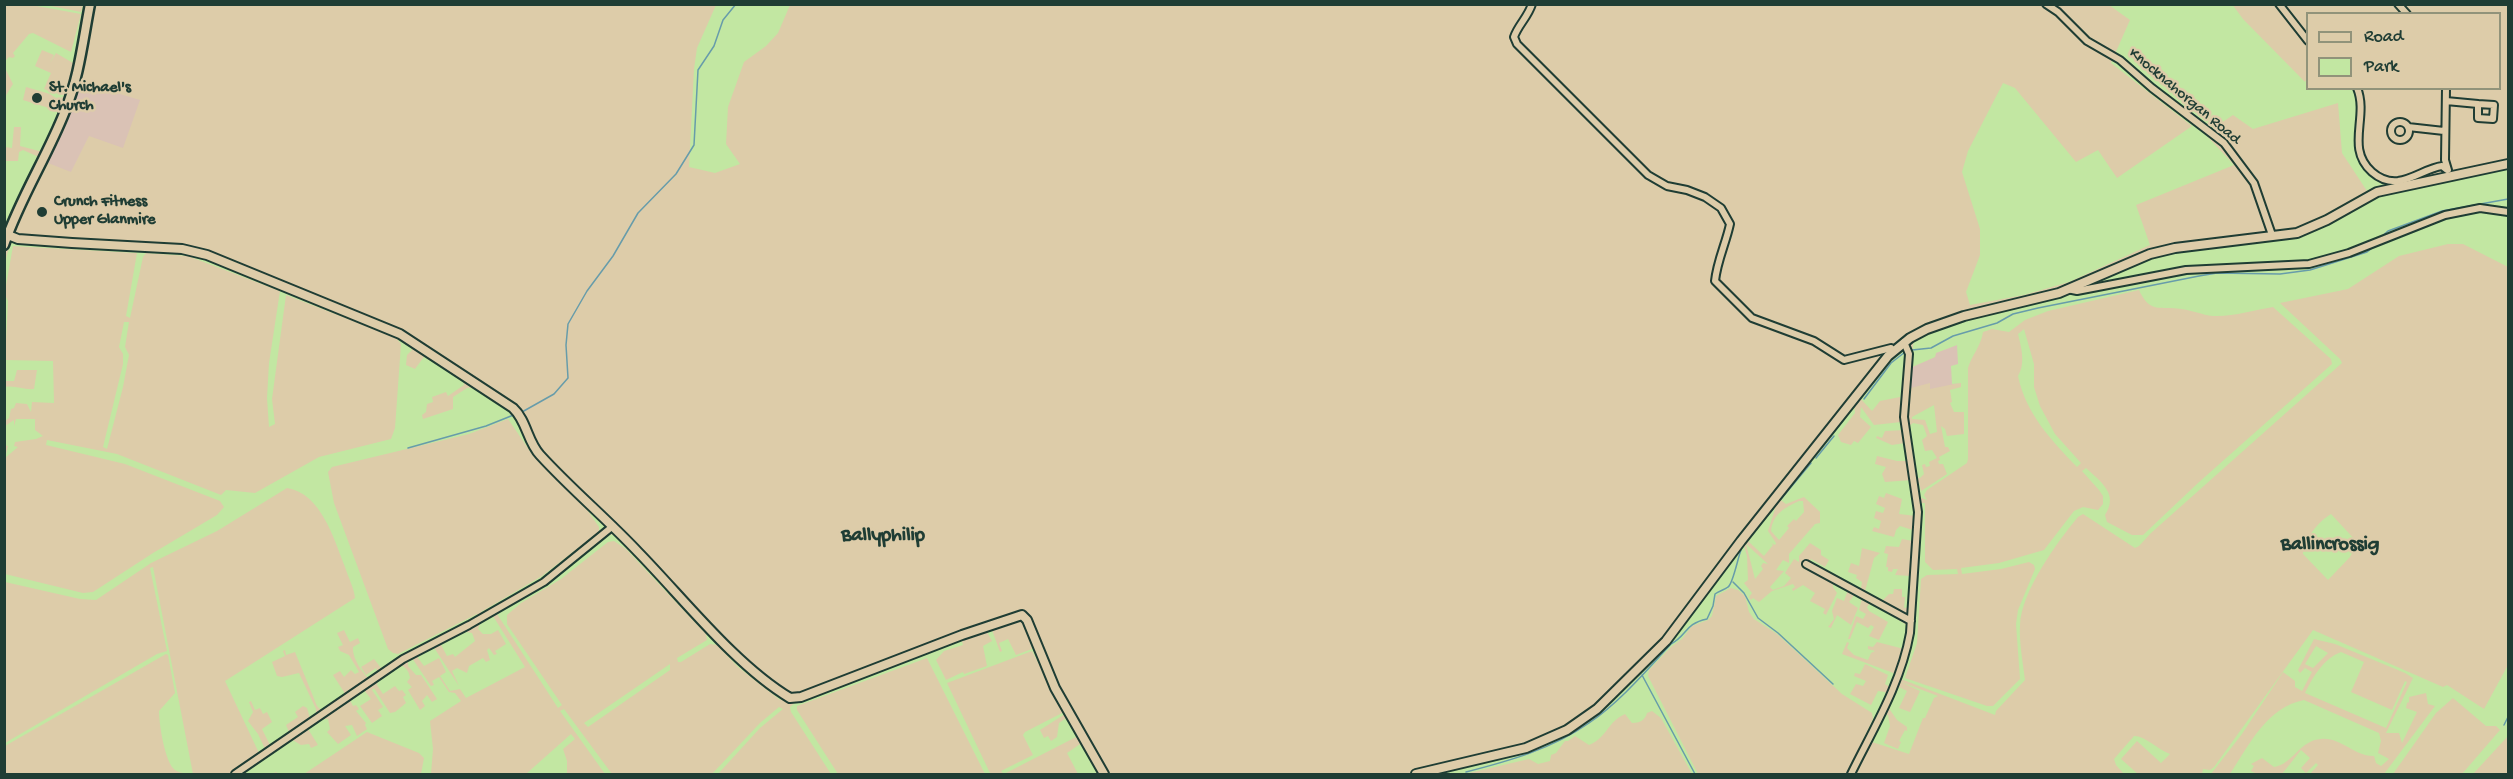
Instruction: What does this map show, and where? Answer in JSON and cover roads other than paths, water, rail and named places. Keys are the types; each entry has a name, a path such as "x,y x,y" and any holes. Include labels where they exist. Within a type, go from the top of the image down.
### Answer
{"main road":[{"path":"4,245 66,108 78,68 90,4"}],"street":[{"path":"1532,4 1527,16 1516,30 1514,37 1517,44 1648,175 1667,186 1705,197 1721,208 1730,224 1726,243 1716,267 1715,281 1736,304 1752,318 1814,341 1844,360 1891,348 1893,351"},
{"name":"Knocknahorgan Road","path":"2046,4 2058,12 2087,41 2120,60 2152,88 2224,143 2254,183 2272,235"},
{"path":"2279,4 2306,39"},
{"path":"2357,90 2361,100 2358,152 2368,169 2377,177 2395,181 2406,180 2435,167 2442,166 2449,173"},
{"path":"2446,90 2445,160 2449,173"},
{"path":"2446,101 2478,104"},
{"path":"2408,127 2444,130"},
{"path":"1416,774 1526,748 1567,730 1598,709 1666,640 1741,540 1893,351 1927,329 1965,316 2067,290 2161,251 2297,233 2309,229 2377,192 2449,173 2508,164"},
{"path":"2067,290 2077,291 2186,270 2309,264 2349,253 2455,212 2480,208 2508,212"},
{"path":"8,236 61,243 188,249 387,327 410,339 513,408 523,419 531,442 538,453 613,526 737,654 790,698 801,697 962,635 1022,615 1027,620 1055,688 1104,774"},
{"path":"1851,774 1896,680 1906,650 1911,621 1918,512 1905,423 1909,354 1904,342"},
{"path":"236,774 403,659 469,626 544,582 613,526"},
{"path":"1806,564 1911,621"}],"waterway":[{"path":"522,412 554,394 568,378 566,345 568,324 638,213 676,174 694,145 698,70 714,46 723,20 736,4"},
{"path":"2381,237 2388,231 2442,211 2508,199"},
{"path":"1912,350 1931,348 1953,336 1997,323 2013,314 2038,308 2217,273 2280,274 2310,270 2367,252 2376,245"},
{"path":"1864,399 1891,363 1905,352"},
{"path":"408,448 486,426 516,414"},
{"path":"1816,458 1834,436"},
{"path":"1781,499 1811,463"},
{"path":"1754,531 1773,509"},
{"path":"1466,772 1514,759 1545,747 1575,732 1600,715 1622,696 1671,644 1694,624 1707,619 1715,594 1730,585 1741,550"},
{"path":"1733,582 1744,593 1758,618 1778,633 1833,684"},
{"path":"1642,675 1695,774"},
{"path":"2504,725 2508,717"}],"place":[{"name":"St. Michael's Church","path":"37,98"},
{"name":"Crunch Fitness Upper Glanmire","path":"42,212"}],"district":[{"name":"Ballyphilip","path":"883,537"},
{"name":"Ballincrossig","path":"2330,546"}]}
